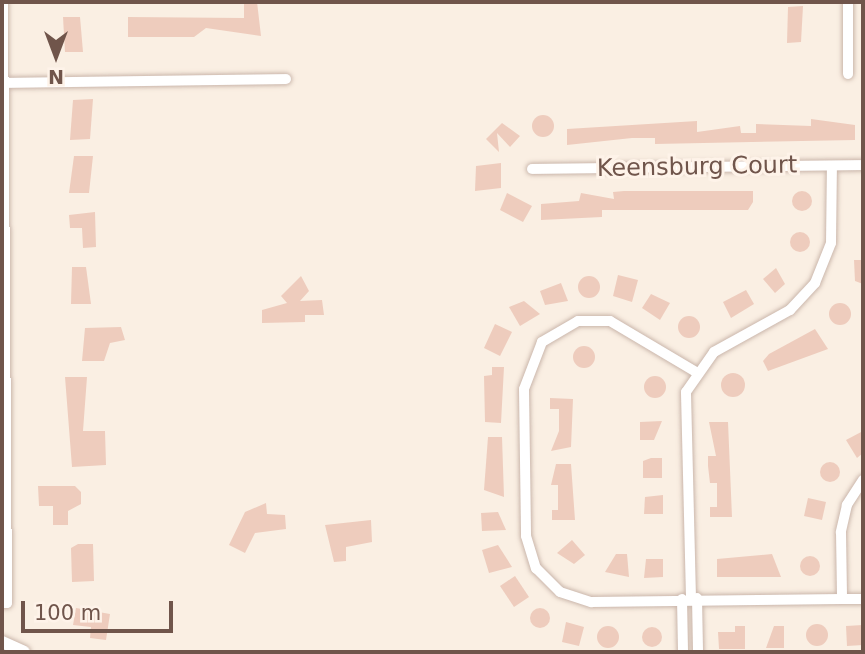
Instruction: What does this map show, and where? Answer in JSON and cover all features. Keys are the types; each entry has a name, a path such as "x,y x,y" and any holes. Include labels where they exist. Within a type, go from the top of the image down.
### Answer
{"street":[{"path":"2,603 7,603 4,2"},
{"path":"848,2 848,74"},
{"path":"4,83 286,79"},
{"name":"Keensburg Court","path":"531,169 863,165"},
{"path":"698,652 690,599 682,412 696,372 715,352 790,310 816,283 831,243 832,166"},
{"path":"696,372 623,326 587,319 542,342 524,389 526,536 540,575 560,592 585,601 863,599"},
{"path":"842,599 842,519 863,480"},
{"path":"683,652 690,599"},
{"path":"2,642 24,652"}],"building":[{"path":"244,2 257,2 261,36 206,28 194,37 128,37 128,17 244,18"},
{"path":"803,6 801,42 787,43 788,7"},
{"path":"63,17 80,17 83,52 65,52"},
{"path":"93,99 90,139 70,140 73,100"},
{"path":"543,115 551,118 554,126 551,134 543,137 535,134 532,126 535,118"},
{"path":"811,119 855,125 855,140 655,144 655,138 632,138 567,145 567,129 697,121 697,132 740,126 741,133 756,133 756,124 811,126"},
{"path":"502,123 520,136 510,147 497,133 499,152 486,139"},
{"path":"74,156 93,156 89,193 69,193"},
{"path":"501,163 501,188 475,191 476,166"},
{"path":"753,191 753,202 748,210 602,210 602,217 541,220 541,204 579,201 581,193 614,199 613,192"},
{"path":"798,191 806,191 812,201 806,211 798,211 792,205 792,197"},
{"path":"507,193 532,206 523,222 500,210"},
{"path":"95,212 96,247 83,248 82,228 70,228 69,215"},
{"path":"800,232 807,235 810,242 807,249 800,252 793,249 790,242 793,235"},
{"path":"854,260 863,260 863,284 855,281"},
{"path":"72,267 86,267 91,304 71,304"},
{"path":"776,268 785,284 775,293 763,279"},
{"path":"618,275 638,280 632,302 613,296"},
{"path":"301,276 309,291 300,301 322,300 324,315 305,315 305,322 262,323 262,310 287,303 281,296"},
{"path":"589,276 599,283 600,287 593,297 589,298 579,291 578,287 585,277"},
{"path":"561,283 568,301 545,305 540,291"},
{"path":"746,290 754,304 731,318 723,302"},
{"path":"651,294 670,303 660,320 642,308"},
{"path":"524,301 540,314 520,326 509,307"},
{"path":"840,303 848,306 851,314 848,322 840,325 832,322 829,314 832,306"},
{"path":"689,316 697,319 700,327 697,335 689,338 681,335 678,327 681,319"},
{"path":"495,324 512,332 500,356 484,348"},
{"path":"121,327 125,340 110,343 104,361 82,361 85,328"},
{"path":"815,329 828,349 768,371 763,361 769,354"},
{"path":"580,346 588,346 595,353 595,361 588,368 580,368 573,361 573,353"},
{"path":"492,367 504,367 501,423 485,422 484,376 492,375"},
{"path":"733,373 744,380 745,385 738,396 733,397 722,390 721,385 728,374"},
{"path":"655,376 663,379 666,387 663,395 655,398 647,395 644,387 647,379"},
{"path":"65,377 87,377 83,431 105,431 106,465 72,467"},
{"path":"550,398 573,399 571,447 551,451 559,431 559,409 550,409"},
{"path":"662,421 654,440 640,440 640,422"},
{"path":"709,422 728,422 732,517 710,517 710,507 717,507 717,483 710,483 708,456 716,456"},
{"path":"863,431 863,453 857,458 846,440"},
{"path":"488,437 502,437 504,497 484,490"},
{"path":"662,458 662,478 643,478 643,461"},
{"path":"830,462 837,465 840,472 837,479 830,482 823,479 820,472 823,465"},
{"path":"556,464 571,464 575,520 552,520 552,510 558,510 558,485 551,485"},
{"path":"38,486 75,486 81,492 81,504 68,511 68,525 53,525 53,506 39,506"},
{"path":"663,495 663,514 644,514 645,497"},
{"path":"808,498 826,502 822,520 804,516"},
{"path":"266,503 267,514 285,515 286,529 255,533 245,553 229,545 245,512"},
{"path":"498,512 506,530 482,531 481,513"},
{"path":"371,520 372,542 346,547 346,561 334,562 325,525"},
{"path":"572,540 585,555 574,564 557,553"},
{"path":"78,544 93,544 94,581 72,582 71,548"},
{"path":"498,545 512,567 489,573 482,550"},
{"path":"616,554 627,554 629,577 605,572"},
{"path":"772,554 781,577 717,577 717,559"},
{"path":"810,556 817,559 820,566 817,573 810,576 803,573 800,566 803,559"},
{"path":"646,559 663,559 663,577 644,578"},
{"path":"515,576 529,597 514,607 500,586"},
{"path":"76,608 110,614 106,640 90,638 91,627 73,625"},
{"path":"540,608 547,611 550,618 547,625 540,628 533,625 530,618 533,611"},
{"path":"566,622 584,627 579,646 562,642"},
{"path":"817,624 825,627 828,635 825,643 817,646 809,643 806,635 809,627"},
{"path":"863,625 863,645 847,646 846,626"},
{"path":"608,626 616,629 619,637 616,645 608,648 600,645 597,637 600,629"},
{"path":"735,626 745,626 745,649 719,649 718,632 735,632"},
{"path":"774,626 784,626 784,648 766,648"},
{"path":"652,627 659,630 662,637 659,644 652,647 645,644 642,637 645,630"}]}
